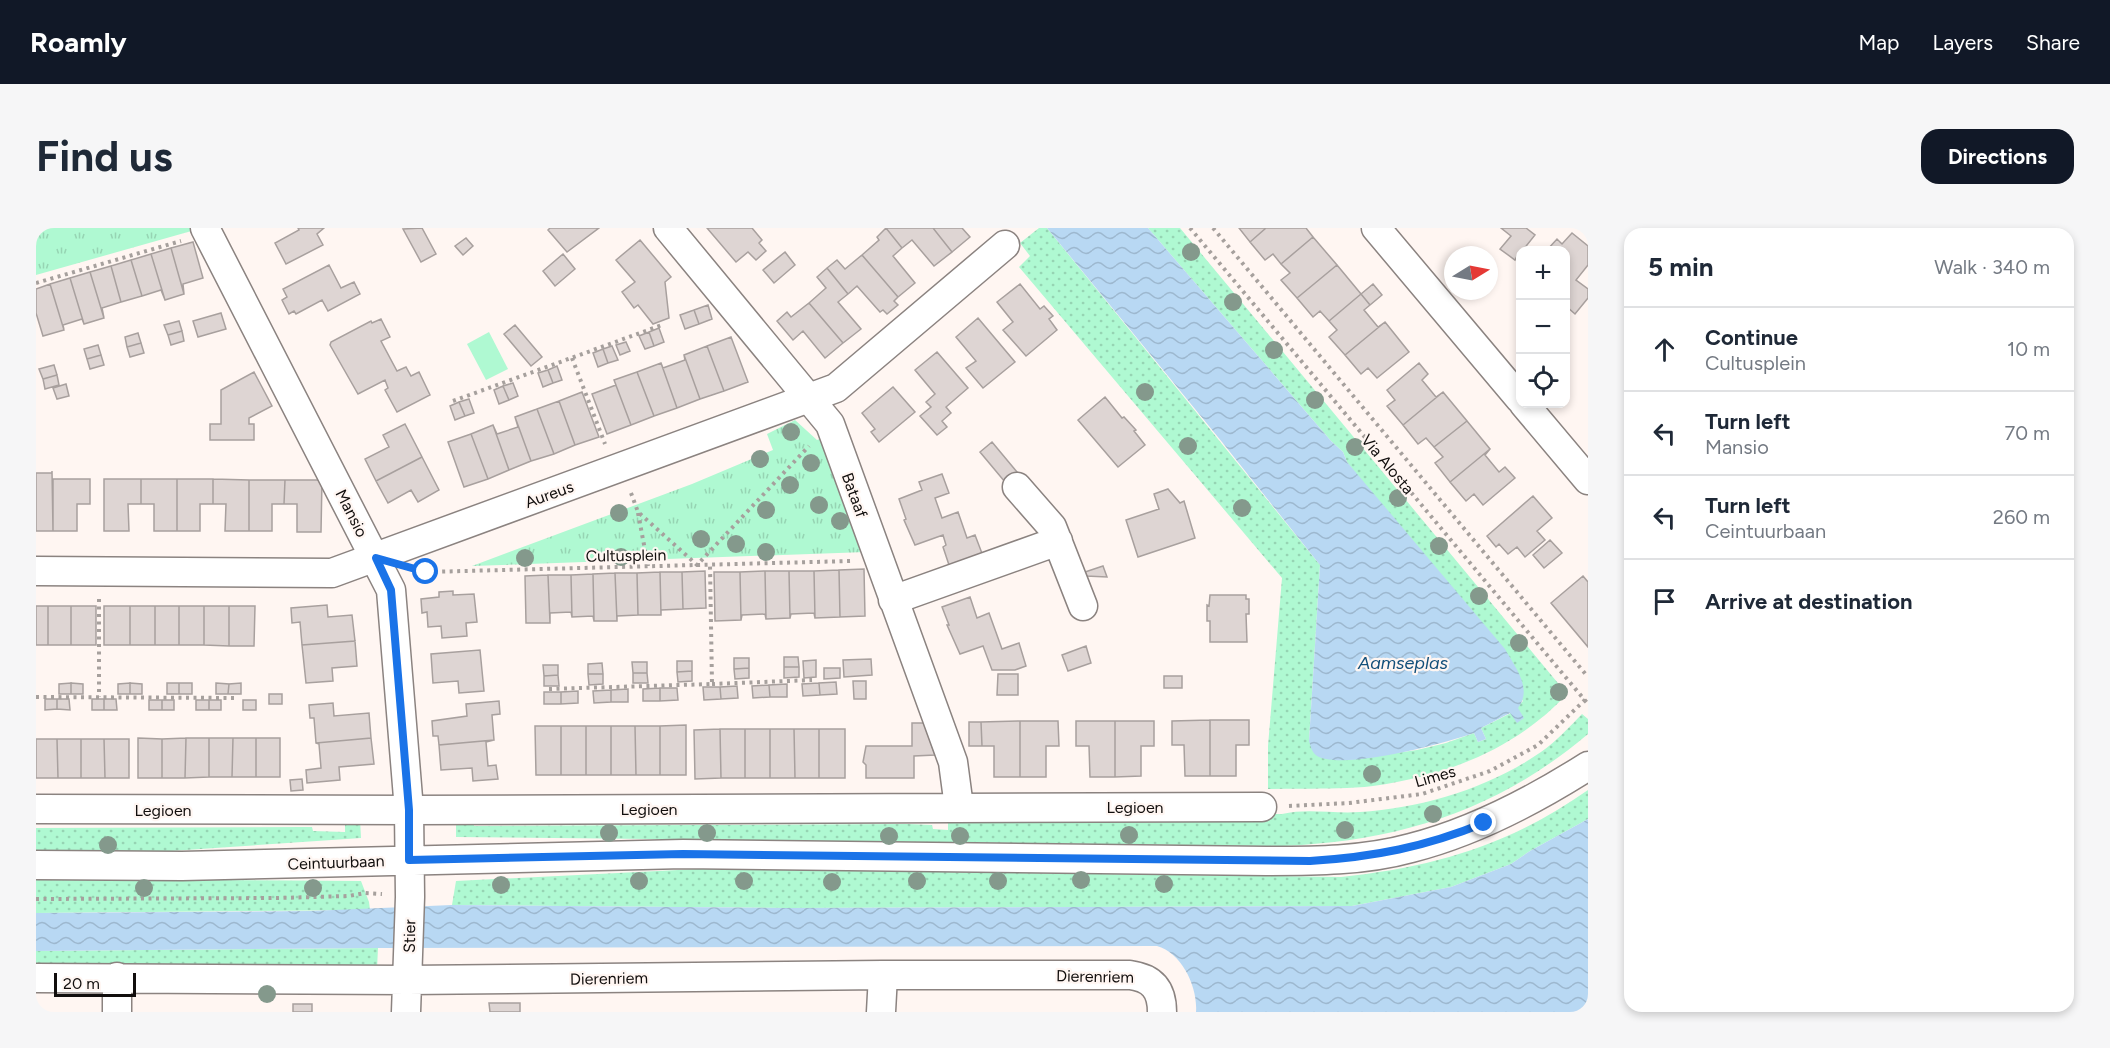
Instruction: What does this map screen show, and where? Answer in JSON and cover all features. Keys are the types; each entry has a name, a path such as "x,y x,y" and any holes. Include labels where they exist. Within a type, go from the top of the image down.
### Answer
{"street":[{"name":"Bataaf","path":"668,228 830,424 953,762 959,807"},
{"path":"1376,228 1516,393"},
{"name":"Mansio","path":"207,231 391,590 409,810 409,860"},
{"name":"Aureus","path":"36,571 332,573 836,388 1005,245"},
{"path":"1527,408 1588,480"},
{"path":"1017,487 1052,527 1083,606"},
{"path":"893,600 1058,541"},
{"name":"Ceintuurbaan","path":"36,865 182,866 683,854 1243,861 1350,859 1409,849 1450,837 1525,803 1588,766"},
{"name":"Legioen","path":"36,809 1262,807"},
{"name":"Stier","path":"406,1012 409,860"},
{"name":"Dierenriem","path":"36,978 408,968 883,975 1130,975 1148,979 1154,984 1161,998 1162,1010"},
{"path":"881,1012 883,975"},
{"path":"117,977 117,1012"}],"path":[{"name":"Via Alosta","path":"1190,228 1587,700"},
{"name":"Via Alosta","path":"1213,228 1588,678"},
{"path":"36,283 207,231"},
{"path":"453,401 662,325"},
{"path":"572,358 638,512 648,566"},
{"path":"638,512 697,565 830,424"},
{"name":"Cultusplein","path":"376,558 426,572 878,560"},
{"path":"710,565 712,684"},
{"path":"99,571 99,698"},
{"path":"549,689 812,680"},
{"path":"36,697 238,698"},
{"name":"Limes","path":"1262,807 1349,803 1422,794 1456,783 1490,771 1538,745 1587,700"},
{"path":"36,899 278,898 349,896 365,893 410,897"}],"green space":[{"path":"36,228 193,228 195,230 36,275"},
{"path":"1039,228 1047,228 1320,565 1309,741 1346,760 1417,750 1474,733 1478,742 1486,739 1481,728 1511,713 1523,701 1347,462 1343,452 1331,441 1148,228 1180,228 1567,694 1547,713 1502,745 1453,767 1373,786 1268,789 1268,746 1282,578 1019,267 1030,256 1020,243"},
{"path":"489,332 508,369 486,380 467,344"},
{"path":"795,420 817,440 825,437 866,552 472,566 692,484 773,450 767,434"},
{"path":"1582,714 1588,719 1588,734 1554,761 1482,802 1406,829 1325,843 1282,846 456,837 456,819 473,818 474,826 908,824 932,825 933,829 948,830 948,817 1049,816 1049,823 1193,822 1193,814 1282,814 1301,811 1384,810 1455,794 1500,776 1547,748"},
{"path":"1588,790 1588,819 1511,864 1451,887 1352,906 786,908 452,905 456,881 698,869 1341,877 1408,867 1470,850 1530,825"},
{"path":"345,819 360,819 361,838 156,852 36,851 36,828 312,827 313,831 345,832"},
{"path":"36,879 361,881 370,910 36,913"},
{"path":"378,948 377,969 36,971 36,951"}],"water":[{"name":"Aamseplas","path":"1047,228 1148,228 1331,441 1343,452 1347,462 1505,649 1521,678 1524,693 1518,708 1524,718 1517,723 1510,713 1481,728 1486,739 1478,742 1474,733 1419,749 1373,758 1333,760 1315,754 1309,741 1320,565"},
{"path":"1588,819 1588,1012 1196,1012 1194,992 1187,972 1174,956 1157,946 36,951 36,913 310,911 452,905 786,908 1352,906 1451,887 1511,864"}],"building":[{"path":"298,228 324,228 317,234 323,245 286,264 275,243 299,230"},
{"path":"422,228 436,254 421,262 403,229"},
{"path":"550,228 599,228 567,252 548,230"},
{"path":"707,228 752,228 762,240 759,243 766,251 756,260 748,252 736,262"},
{"path":"886,228 902,248 893,256 915,283 898,297 862,255 879,240 877,237"},
{"path":"886,228 933,228 952,252 934,266 912,240 902,248"},
{"path":"933,228 962,228 970,237 952,252"},
{"path":"1239,228 1266,228 1250,242"},
{"path":"1266,228 1306,228 1313,237 1281,264 1273,254 1265,260 1250,242"},
{"path":"1501,228 1526,228 1535,235 1526,246 1516,246 1515,260 1500,249 1511,236"},
{"path":"1572,233 1588,246 1588,265 1576,280 1588,289 1588,298 1575,314 1570,310 1570,246 1551,246 1557,239 1562,244"},
{"path":"1313,237 1337,265 1297,298 1281,280 1290,273 1281,264"},
{"path":"466,238 473,246 463,255 455,246"},
{"path":"640,240 671,277 665,282 669,318 653,324 638,305 634,308 622,292 635,282 616,260"},
{"path":"193,242 203,278 183,284 184,294 171,248"},
{"path":"171,248 184,294 165,300 151,254"},
{"path":"785,252 795,265 774,283 763,270"},
{"path":"151,254 165,300 161,290 142,296 131,260"},
{"path":"563,254 575,269 555,286 543,271"},
{"path":"862,255 898,297 894,301 898,305 887,314 883,310 880,312 857,286 848,294 827,268 837,260 845,269"},
{"path":"131,260 142,296 121,302 111,266"},
{"path":"329,265 341,288 354,282 360,294 328,311 322,300 296,314 294,311 289,314 282,300 287,297 283,289"},
{"path":"1337,265 1361,294 1329,321 1320,311 1313,317 1297,298"},
{"path":"111,266 121,302 102,308 104,318 90,272"},
{"path":"827,268 848,294 838,302 861,329 843,343 809,303 826,288 817,277"},
{"path":"90,272 104,318 84,324 70,278"},
{"path":"70,278 84,324 82,319 63,325 64,330 50,284"},
{"path":"50,284 64,330 43,336 36,313 36,289"},
{"path":"1020,284 1040,309 1044,306 1053,316 1049,319 1057,330 1026,356 1003,330 1013,322 997,302"},
{"path":"1373,284 1382,295 1370,305 1361,294"},
{"path":"1361,294 1370,305 1364,310 1378,327 1385,322 1345,355 1329,337 1337,330 1329,321"},
{"path":"809,303 843,343 825,358 803,331 793,340 777,321 787,312 791,317"},
{"path":"708,305 712,319 699,324 694,310"},
{"path":"694,310 699,324 685,329 680,315"},
{"path":"221,313 226,329 198,337 193,321"},
{"path":"978,318 1015,362 983,388 966,368 976,361 956,337"},
{"path":"381,319 390,337 381,341 397,371 406,367 411,376 419,372 430,395 397,412 385,390 388,388 385,380 358,394 330,345 331,342 371,321 372,323"},
{"path":"179,321 182,331 168,335 164,325"},
{"path":"1385,322 1409,352 1377,378 1368,368 1361,374 1345,355"},
{"path":"515,325 542,357 531,366 504,334"},
{"path":"659,328 664,342 654,346 649,332"},
{"path":"182,331 184,341 171,345 168,335"},
{"path":"649,332 654,346 645,349 639,336"},
{"path":"138,333 141,343 127,347 125,337"},
{"path":"731,337 748,382 724,391 707,346"},
{"path":"626,342 630,351 620,355 616,345"},
{"path":"141,343 144,353 130,357 127,347"},
{"path":"98,345 101,355 87,359 84,349"},
{"path":"612,346 618,360 608,363 603,349"},
{"path":"707,346 724,391 700,399 684,355"},
{"path":"603,349 608,363 598,367 593,353"},
{"path":"937,352 968,388 946,407 951,413 942,421 947,427 937,435 920,416 931,407 926,402 935,394 915,370"},
{"path":"101,355 104,365 90,369 87,359"},
{"path":"684,355 700,399 677,408 661,363 663,368 685,360"},
{"path":"661,363 677,408 654,416 637,372"},
{"path":"1419,363 1428,374 1422,380 1436,397 1443,392 1403,425 1387,406 1395,400 1387,390"},
{"path":"54,365 57,375 43,379 39,369"},
{"path":"557,366 562,380 553,383 548,370"},
{"path":"548,370 553,383 543,387 538,373"},
{"path":"254,372 272,406 249,418 249,424 254,424 254,440 210,440 210,424 221,424 221,390"},
{"path":"637,372 654,416 631,425 614,380"},
{"path":"57,375 59,385 45,389 43,379"},
{"path":"513,383 518,396 509,400 503,386"},
{"path":"66,384 69,396 57,399 53,388"},
{"path":"616,385 631,425 607,434 592,394"},
{"path":"503,386 509,400 499,404 494,390"},
{"path":"893,387 915,412 879,442 871,432 875,429 862,413"},
{"path":"582,392 599,437 575,445 559,401"},
{"path":"1443,392 1467,421 1434,447 1426,438 1418,444 1403,425"},
{"path":"1105,397 1122,418 1124,417 1136,430 1134,431 1145,445 1118,467 1078,420"},
{"path":"469,399 474,413 465,416 459,402"},
{"path":"559,401 575,445 554,454 537,409"},
{"path":"459,402 465,416 455,420 450,406"},
{"path":"537,409 554,454 531,461 515,417"},
{"path":"515,417 531,461 509,470 493,425 497,434 518,427"},
{"path":"1467,421 1490,449 1450,482 1435,463 1443,457 1434,447"},
{"path":"405,424 422,457 376,481 365,459 389,447 383,435"},
{"path":"493,425 509,470 488,479 471,434"},
{"path":"471,434 488,479 464,487 448,442"},
{"path":"992,442 1017,472 1005,482 980,452"},
{"path":"1490,449 1485,455 1499,472 1505,467 1515,478 1483,505 1474,494 1466,501 1450,482"},
{"path":"422,457 439,490 418,502 411,490 388,503 376,481"},
{"path":"52,471 53,531 36,531 36,473 52,473"},
{"path":"942,474 949,493 935,498 942,518 958,512 967,538 975,535 983,556 950,568 943,547 946,545 943,535 915,545 904,520 906,519 899,499 922,490 919,482"},
{"path":"53,479 90,479 90,504 77,504 77,531 53,531"},
{"path":"104,479 141,479 141,504 128,504 129,531 104,531"},
{"path":"141,479 177,479 177,531 154,531 154,504 141,504"},
{"path":"177,479 213,479 213,504 200,504 200,531 177,531"},
{"path":"213,479 249,480 249,531 225,531 226,504 213,504"},
{"path":"249,480 285,480 284,504 272,504 272,531 249,531"},
{"path":"285,480 322,480 321,532 297,532 297,504 284,504"},
{"path":"1168,489 1180,503 1184,501 1195,538 1138,557 1126,520 1159,509 1154,494"},
{"path":"1533,496 1552,518 1537,531 1545,540 1525,557 1517,547 1508,554 1499,544 1496,547 1487,536"},
{"path":"1550,540 1562,553 1544,568 1533,555"},
{"path":"1103,566 1107,577 1086,576 1085,572"},
{"path":"864,569 865,616 840,617 839,570"},
{"path":"839,570 840,617 815,618 814,571"},
{"path":"705,571 706,608 683,609 682,572"},
{"path":"765,571 789,571 790,618 766,619"},
{"path":"765,571 766,619 765,614 742,615 741,620 740,572"},
{"path":"789,571 814,571 815,618 814,613 791,614 790,618"},
{"path":"660,572 661,615 638,615 637,573"},
{"path":"660,572 682,572 683,609 661,610 661,615"},
{"path":"714,572 740,572 741,620 715,621"},
{"path":"615,573 617,621 594,621 593,574"},
{"path":"615,573 637,573 638,615 617,616 617,621"},
{"path":"593,574 594,621 593,616 572,617 571,575"},
{"path":"548,575 550,623 526,623 525,576"},
{"path":"548,575 571,575 572,617 571,612 550,613 550,623"},
{"path":"1583,576 1588,582 1588,647 1551,603"},
{"path":"453,591 453,595 474,594 477,622 466,623 467,636 442,638 441,626 428,627 427,612 422,613 421,599 439,597 439,592"},
{"path":"1210,595 1246,595 1246,599 1249,599 1249,614 1246,614 1247,642 1210,642 1207,605 1209,606"},
{"path":"970,597 977,618 989,613 1002,649 1019,643 1026,666 1015,670 992,670 983,646 960,654 942,607"},
{"path":"327,605 328,617 352,615 355,641 302,645 300,622 292,623 291,608"},
{"path":"36,606 48,606 48,645 36,645"},
{"path":"48,606 71,606 71,645 48,645"},
{"path":"71,606 96,606 96,645 71,645"},
{"path":"104,606 130,606 130,645 104,645"},
{"path":"130,606 155,606 155,645 130,645"},
{"path":"155,606 179,606 179,645 155,645"},
{"path":"179,606 204,606 204,645 179,645"},
{"path":"204,606 229,606 229,646 204,645"},
{"path":"229,606 255,606 254,646 229,646"},
{"path":"355,641 357,666 332,668 333,681 306,683 302,645"},
{"path":"1086,646 1091,663 1068,671 1062,655"},
{"path":"480,650 484,691 459,693 458,681 433,683 431,654"},
{"path":"784,657 798,657 799,667 784,667"},
{"path":"734,658 749,658 749,668 734,669"},
{"path":"871,659 872,675 844,677 843,660"},
{"path":"816,660 816,677 804,678 803,661"},
{"path":"677,661 692,661 692,671 677,672"},
{"path":"632,662 647,662 647,673 633,673"},
{"path":"602,663 603,674 588,674 588,664"},
{"path":"543,665 558,665 558,675 544,676"},
{"path":"784,667 799,667 799,677 784,678"},
{"path":"749,668 749,678 735,679 734,669"},
{"path":"824,668 840,668 840,678 824,679"},
{"path":"692,671 692,681 678,682 677,672"},
{"path":"633,673 647,673 648,683 633,683"},
{"path":"588,674 603,674 603,684 589,685"},
{"path":"998,674 1018,674 1018,695 997,695"},
{"path":"558,675 559,686 544,686 544,676"},
{"path":"1164,676 1182,676 1182,688 1164,688"},
{"path":"853,681 866,681 866,699 854,699"},
{"path":"836,682 837,694 820,695 819,683"},
{"path":"71,683 83,684 83,694 71,694"},
{"path":"71,683 71,694 59,694 59,684"},
{"path":"130,683 142,684 142,694 130,694"},
{"path":"130,683 130,694 118,694 118,684"},
{"path":"167,683 179,683 179,694 167,694"},
{"path":"179,683 192,683 192,694 179,694"},
{"path":"216,683 229,684 228,694 216,694"},
{"path":"241,683 241,694 228,694 229,684"},
{"path":"819,683 820,695 803,696 802,684"},
{"path":"787,684 787,697 770,697 769,685"},
{"path":"769,685 770,697 753,698 752,686"},
{"path":"737,686 738,698 721,699 720,687"},
{"path":"703,687 720,687 721,699 704,700"},
{"path":"660,688 660,701 643,701 643,689"},
{"path":"660,688 677,688 678,700 660,701"},
{"path":"628,689 628,702 611,702 611,690"},
{"path":"611,690 611,702 594,703 593,691"},
{"path":"578,691 578,703 561,704 561,692"},
{"path":"544,692 561,692 561,704 544,704"},
{"path":"269,694 282,694 282,704 269,704"},
{"path":"45,699 57,699 57,709 45,710"},
{"path":"57,699 69,699 70,710 57,709"},
{"path":"92,699 104,699 104,710 92,710"},
{"path":"104,699 116,699 117,710 104,710"},
{"path":"149,700 162,700 162,710 149,710"},
{"path":"162,700 174,700 174,710 162,710"},
{"path":"196,700 209,700 209,710 196,710"},
{"path":"209,700 221,700 221,710 209,710"},
{"path":"243,700 256,700 256,710 243,710"},
{"path":"499,701 500,714 492,715 494,740 439,745 438,736 433,736 432,721 467,716 466,704"},
{"path":"333,703 334,716 369,713 371,738 316,743 314,718 310,718 309,705"},
{"path":"1210,720 1249,720 1249,745 1236,745 1236,776 1210,776"},
{"path":"1210,720 1210,776 1185,776 1184,745 1172,745 1172,721"},
{"path":"1020,721 1020,777 994,777 994,746 982,746 981,722"},
{"path":"1020,721 1058,721 1059,746 1046,746 1046,777 1020,777"},
{"path":"1076,721 1115,721 1115,777 1090,777 1089,746 1076,746"},
{"path":"1115,721 1154,721 1154,746 1141,746 1141,776 1115,777"},
{"path":"969,722 981,722 982,746 969,746"},
{"path":"912,723 924,723 935,755 914,756 914,778 866,778 866,765 863,762 866,746 912,746"},
{"path":"686,725 686,775 660,775 660,726"},
{"path":"535,726 561,726 561,775 536,775"},
{"path":"561,726 586,726 586,775 561,775"},
{"path":"586,726 611,726 611,775 586,775"},
{"path":"611,726 635,726 636,775 611,775"},
{"path":"635,726 660,726 660,775 636,775"},
{"path":"720,729 745,729 745,778 721,778"},
{"path":"720,729 721,778 695,779 694,730"},
{"path":"745,729 770,729 770,778 745,778"},
{"path":"770,729 794,729 795,778 770,778"},
{"path":"794,729 819,729 819,778 795,778"},
{"path":"819,729 845,729 845,778 819,778"},
{"path":"138,738 162,739 162,778 138,778"},
{"path":"186,738 209,738 209,777 185,778"},
{"path":"186,738 185,778 162,778 162,739"},
{"path":"209,738 233,738 232,777 209,777"},
{"path":"233,738 256,738 256,777 232,777"},
{"path":"256,738 280,738 280,777 256,777"},
{"path":"371,738 374,764 339,767 340,780 307,783 306,770 321,768 319,744 316,743"},
{"path":"36,739 57,739 58,778 36,778"},
{"path":"57,739 81,739 81,778 58,778"},
{"path":"81,739 104,739 105,778 81,778"},
{"path":"104,739 129,739 129,778 105,778"},
{"path":"494,740 486,742 488,766 496,765 498,779 473,781 472,768 441,770 439,745"},
{"path":"302,779 303,790 291,791 290,780"},
{"path":"489,1003 520,1003 520,1012 490,1012"},
{"path":"293,1004 312,1004 312,1012 293,1012"}],"route":[{"path":"426,572 376,558 391,590 409,810 409,860 683,854 1310,861 1350,859 1409,849 1450,837 1484,823"}]}
